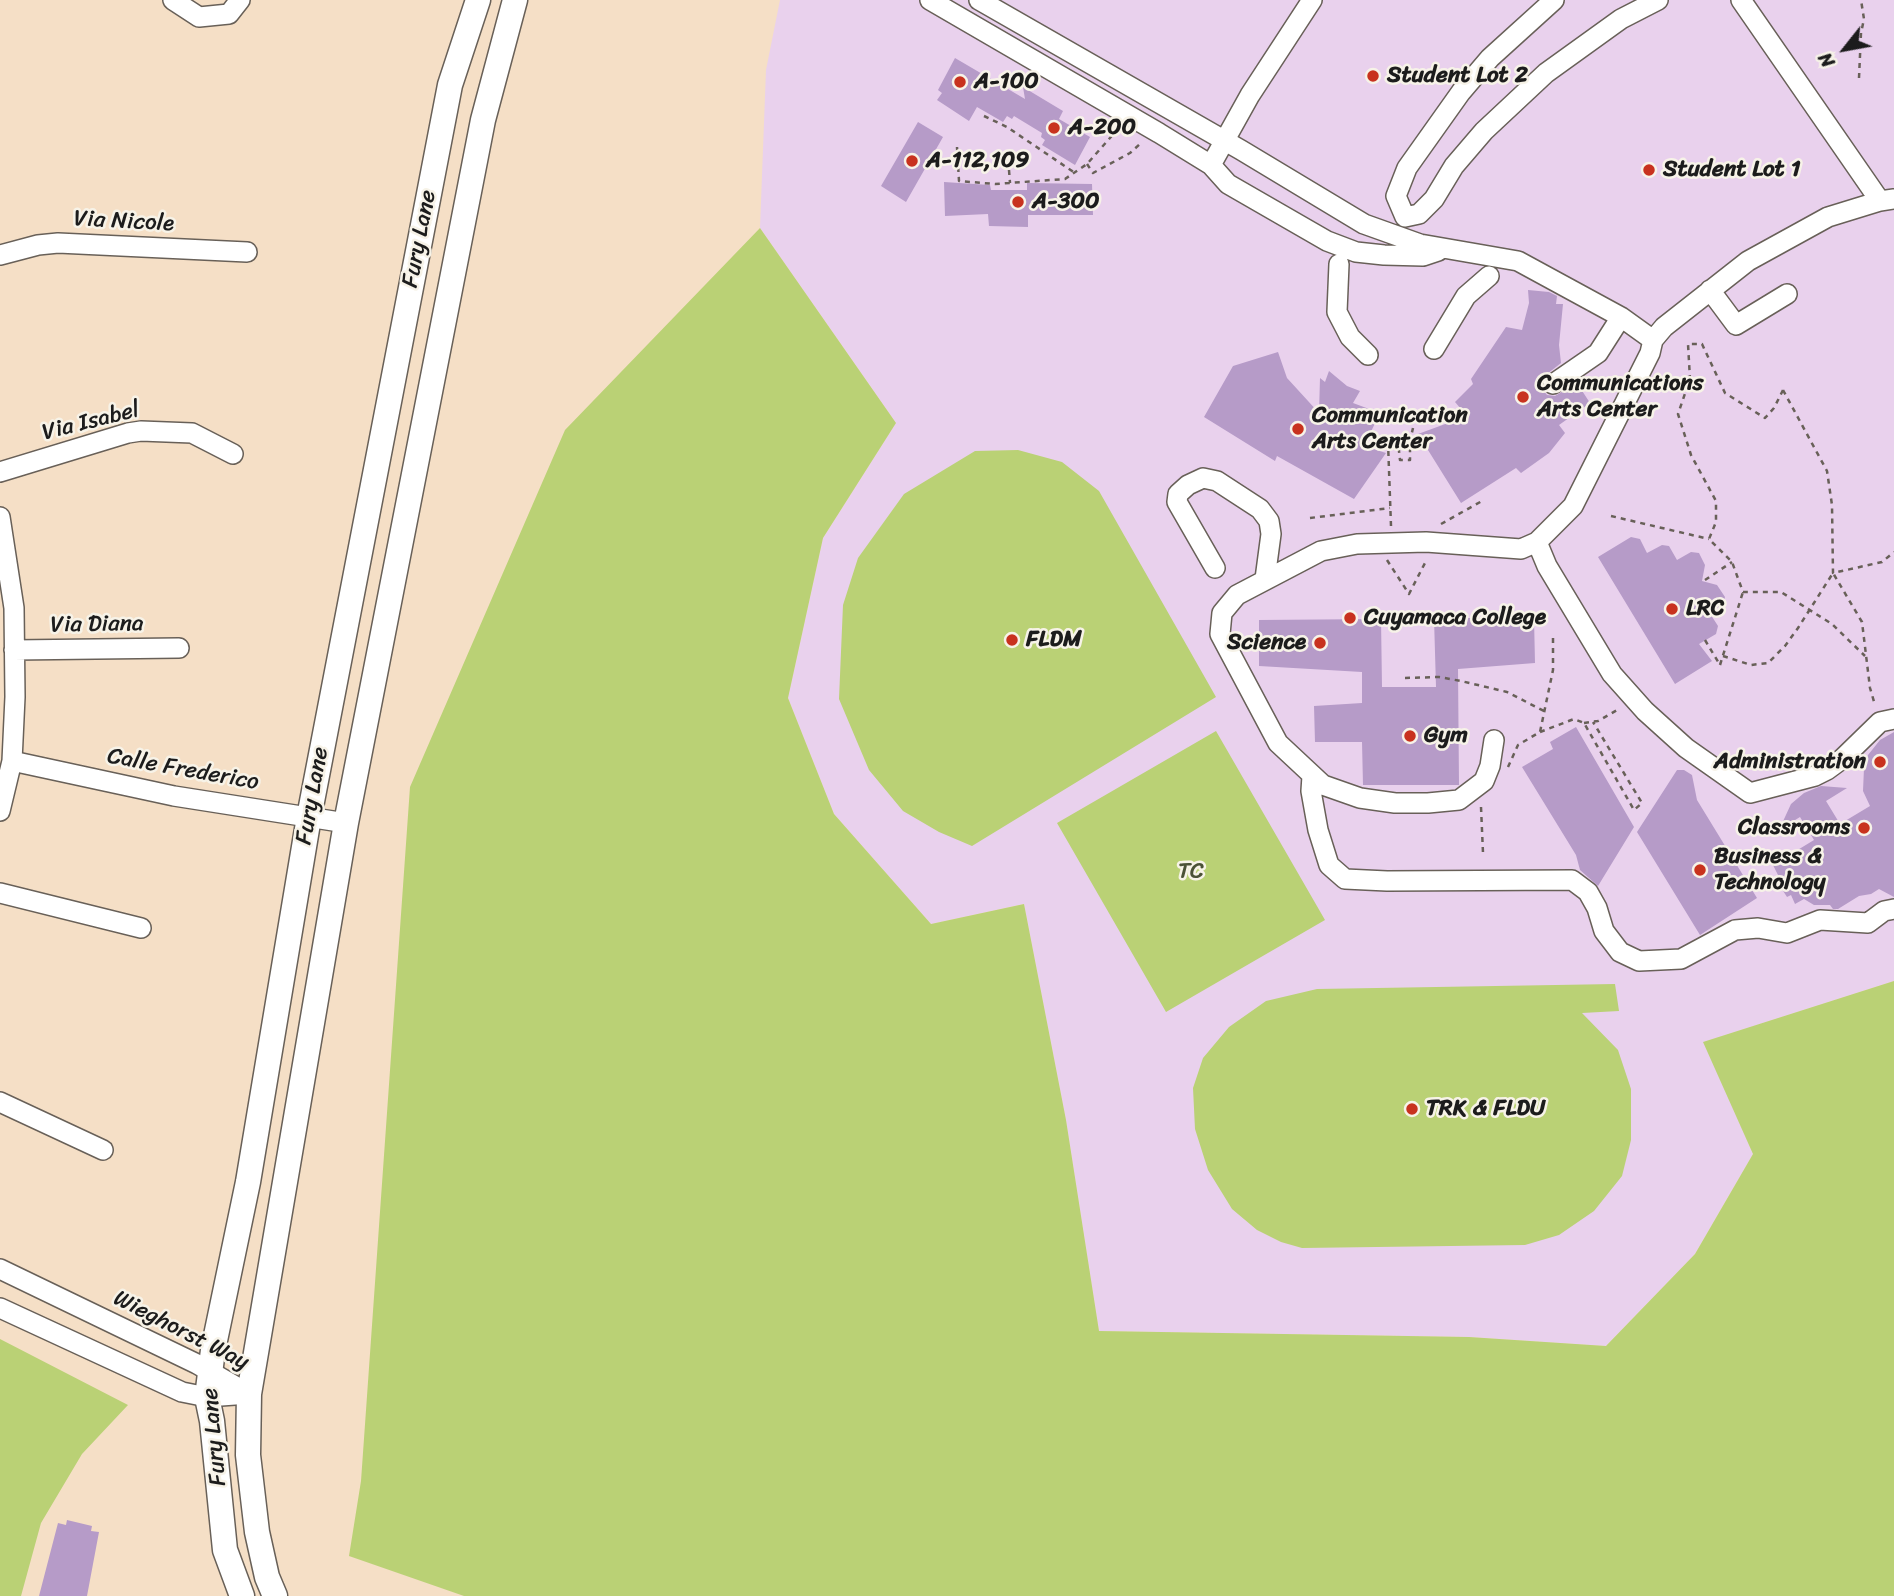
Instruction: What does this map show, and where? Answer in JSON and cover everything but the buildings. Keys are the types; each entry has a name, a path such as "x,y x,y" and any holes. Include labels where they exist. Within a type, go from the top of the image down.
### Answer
{"main road":[{"name":"Fury Lane","path":"242,1596 225,1549 212,1421 206,1398 248,1182 309,817 450,85 478,0"},
{"name":"Fury Lane","path":"275,1596 267,1577 257,1532 248,1455 249,1394 346,823 484,120 515,0"}],"street":[{"path":"173,0 200,16 229,14 240,0"},
{"path":"930,0 1151,137 1211,165 1228,184 1327,241 1356,252 1423,256 1444,249"},
{"path":"979,0 1224,140 1364,224 1420,244 1518,261 1621,317 1653,340"},
{"path":"1211,165 1312,0"},
{"path":"1554,0 1490,58 1461,92 1407,168 1396,196 1405,216 1419,214 1434,199 1454,166 1484,131 1546,73 1621,19 1658,0"},
{"path":"1494,740 1490,766 1484,781 1459,800 1395,803 1360,798 1323,785 1278,743 1220,634 1222,613 1237,595 1321,551 1433,535 1521,549 1538,542 1573,506 1650,353 1653,340 1664,327 1748,261 1828,217 1887,200 1741,0"},
{"path":"1151,137 1205,146 1214,146 1224,140"},
{"name":"Via Nicole","path":"0,255 28,247 58,243 247,252"},
{"path":"1339,264 1337,312 1350,337 1368,355"},
{"path":"1434,349 1466,296 1489,276"},
{"path":"1710,290 1736,325 1787,294"},
{"path":"1553,384 1598,353 1621,317"},
{"name":"Via Isabel","path":"0,472 141,431 192,433 233,454"},
{"path":"1215,568 1177,502 1178,494 1188,485 1203,478 1217,481 1260,509 1269,521 1265,579"},
{"path":"0,517 14,608 15,697 12,761 0,811"},
{"path":"1538,542 1547,566 1612,674 1634,699 1686,748 1750,793 1827,770 1880,722 1894,719"},
{"name":"Via Diana","path":"14,650 179,648"},
{"name":"Calle Frederico","path":"12,761 174,796 346,823"},
{"path":"1312,776 1311,791 1318,830 1329,866 1345,879 1573,880 1587,892 1597,908 1604,931 1620,952 1639,961 1681,959 1735,930 1758,928 1787,933 1820,919 1868,923 1884,911 1894,909"},
{"path":"0,893 141,928"},
{"path":"0,1102 103,1150"},
{"name":"Wieghorst Way","path":"0,1269 210,1372 249,1394"},
{"name":"Wieghorst Way","path":"0,1308 182,1392 206,1398 249,1394"}],"path":[{"path":"1859,78 1864,19 1861,0"},
{"path":"984,116 1007,127 1075,173"},
{"path":"957,147 959,181 995,184 1065,179 1087,164 1118,129"},
{"path":"1087,164 1093,173 1130,153 1151,137"},
{"path":"1009,170 1010,183"},
{"path":"1709,539 1716,522 1716,501 1691,455 1678,414 1690,379 1688,344 1702,344 1725,393 1765,418 1774,408 1783,390 1827,471 1832,505 1833,573 1862,622 1870,688"},
{"path":"1413,428 1410,460 1400,460 1398,442 1388,442 1390,508 1383,543 1384,554 1409,594 1433,535 1442,524 1482,501"},
{"path":"1310,518 1390,508"},
{"path":"1611,516 1709,539 1732,562 1743,592 1720,665 1705,640"},
{"path":"1723,656 1751,664 1768,663 1785,646 1811,610 1833,573 1882,562 1894,552"},
{"path":"1705,580 1732,562"},
{"path":"1743,592 1781,592 1832,624 1865,656"},
{"path":"1540,732 1553,670 1553,633"},
{"path":"1405,678 1438,677 1507,692 1544,711"},
{"path":"1505,772 1518,745 1540,732 1574,719 1584,723 1598,721 1634,699"},
{"path":"1584,723 1634,810 1642,803 1592,722"},
{"path":"1474,789 1480,800 1483,853"}],"shaded area":[{"name":"Cuyamaca College","path":"780,0 1894,0 1894,981 1704,1042 1753,1154 1695,1254 1606,1346 1469,1337 1099,1331 1066,1120 1024,904 931,924 834,814 788,698 823,538 896,423 760,228 766,70"}],"green space":[{"path":"760,228 896,423 823,538 788,698 834,814 931,924 1024,904 1066,1120 1099,1331 1469,1337 1606,1346 1695,1254 1753,1154 1703,1042 1894,981 1894,1596 464,1596 349,1556 361,1481 410,787 565,430"},
{"name":"FLDM","path":"1018,450 1062,462 1099,491 1216,697 972,846 939,832 903,811 869,770 839,699 843,605 858,558 904,494 975,451"},
{"name":"TC","path":"1216,731 1325,920 1166,1012 1057,823"},
{"name":"TRK & FLDU","path":"1615,984 1619,1011 1582,1013 1618,1050 1631,1089 1631,1140 1622,1176 1594,1211 1559,1235 1525,1245 1302,1248 1281,1242 1257,1230 1232,1209 1208,1170 1195,1129 1193,1088 1203,1058 1229,1027 1266,1001 1317,989"},
{"path":"0,1339 128,1405 82,1454 41,1523 21,1596 0,1596"}],"place":[{"name":"Student Lot 2","path":"1373,76"},
{"name":"A-100","path":"960,82"},
{"name":"A-200","path":"1054,128"},
{"name":"A-112,109","path":"912,161"},
{"name":"Student Lot 1","path":"1649,170"},
{"name":"A-300","path":"1018,202"},
{"name":"Communications Arts Center","path":"1523,397"},
{"name":"Communication Arts Center","path":"1298,429"},
{"name":"LRC","path":"1672,609"},
{"name":"Cuyamaca College","path":"1350,618"},
{"name":"FLDM","path":"1012,640"},
{"name":"Science","path":"1320,643"},
{"name":"Gym","path":"1410,736"},
{"name":"Administration","path":"1880,762"},
{"name":"Classrooms","path":"1864,828"},
{"name":"Business & Technology","path":"1700,870"},
{"name":"TRK & FLDU","path":"1412,1109"}]}
